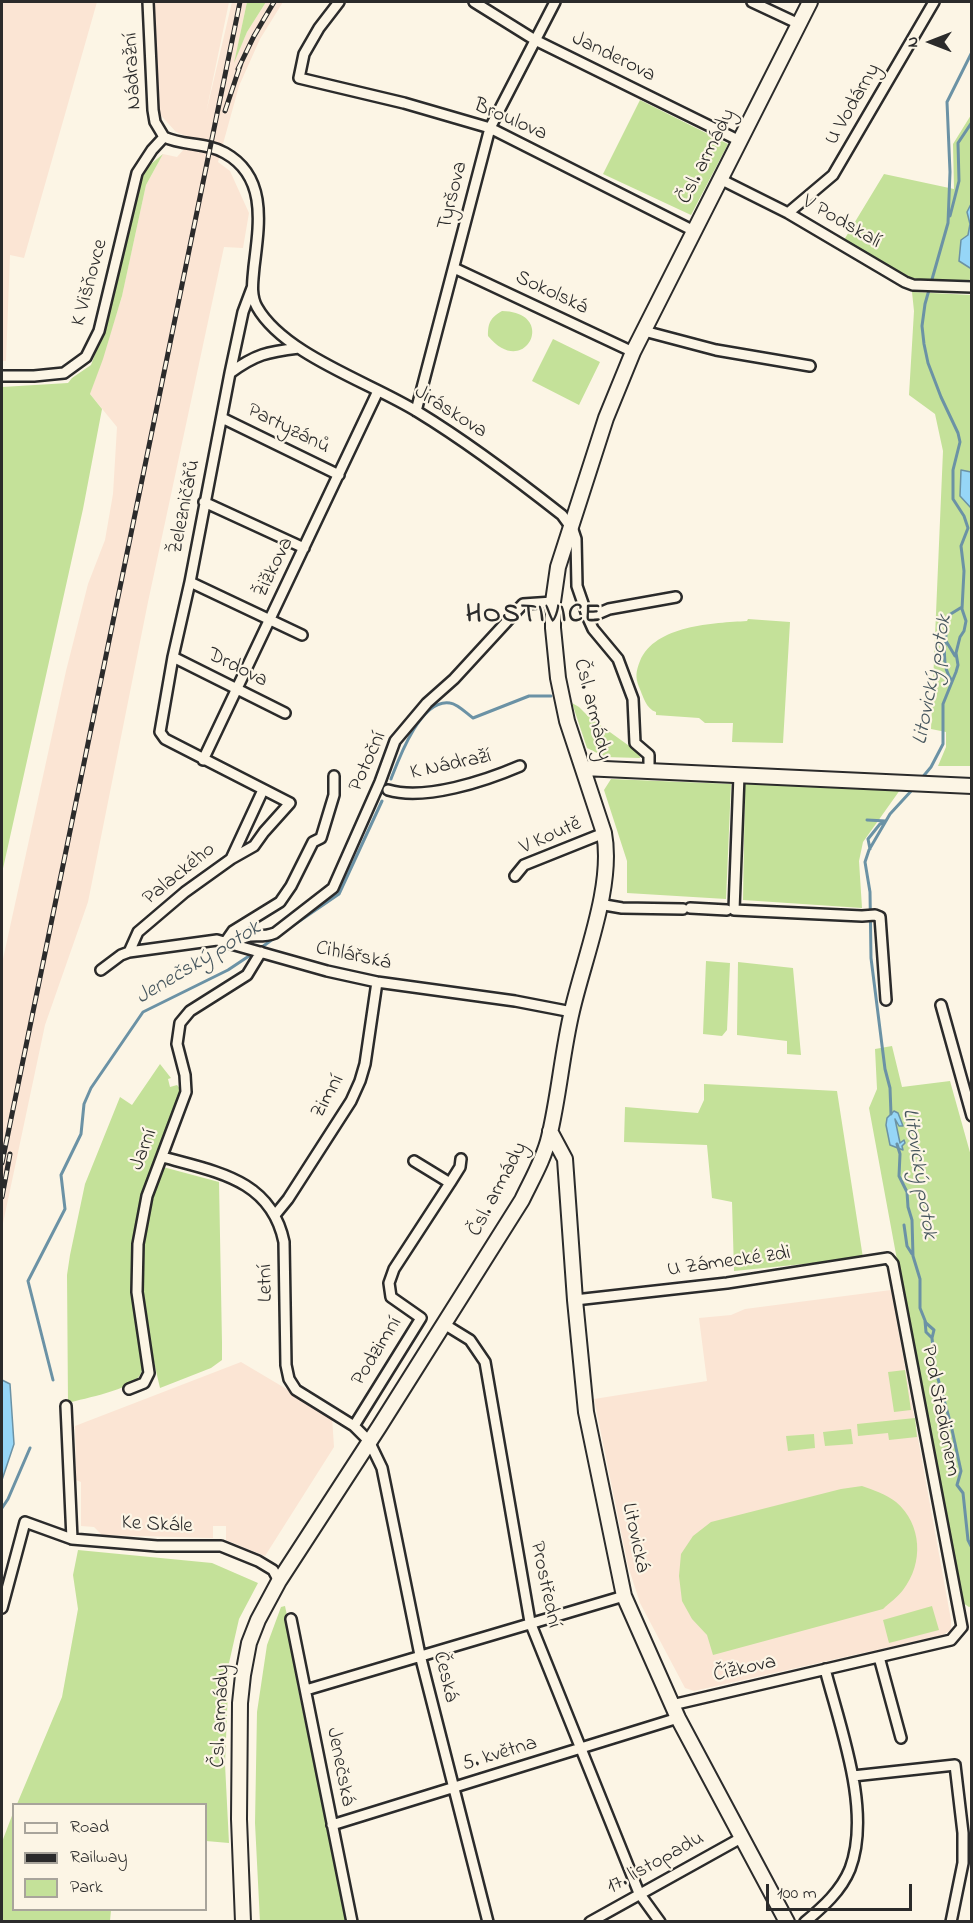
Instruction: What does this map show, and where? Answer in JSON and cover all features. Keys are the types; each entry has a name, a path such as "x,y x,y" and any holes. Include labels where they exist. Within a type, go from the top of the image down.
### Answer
{"main road":[{"name":"Čsl. armády","path":"243,1922 239,1819 240,1703 249,1643 258,1620 279,1581 522,1200 536,1172 550,1131 572,1012 599,904 605,870 604,833 567,721 558,678 553,602 558,567 570,524 609,410 633,352 810,2"},
{"path":"583,768 972,786"},
{"name":"Litovická","path":"550,1131 564,1159 586,1412 624,1596 678,1718 787,1922"},
{"path":"536,1172 551,1167 566,1173"}],"street":[{"name":"Nádražní","path":"148,2 153,110 155,122 164,137"},
{"name":"Broulova","path":"339,2 319,28 304,54 299,78 404,103 490,128 694,231"},
{"name":"Janderova","path":"474,2 535,40 740,141"},
{"name":"Tyršova","path":"416,411 490,128 555,2"},
{"path":"752,2 798,24"},
{"name":"U Vodárny","path":"788,213 833,176 934,2"},
{"name":"Jiráskova","path":"164,137 174,142 224,152 238,162 253,180 258,211 252,288 256,306 280,335 299,348 416,411 494,461 562,514 570,524"},
{"name":"K Višňovce","path":"2,376 64,373 86,357 99,331 137,172 164,137"},
{"name":"V Podskalí","path":"720,179 788,213 905,282 920,285 972,287"},
{"name":"Sokolská","path":"454,268 633,352"},
{"name":"Železničářů","path":"203,760 165,739 160,735 160,728 230,373 243,312 252,288"},
{"path":"644,331 716,350 810,366"},
{"path":"230,373 249,359 271,352 299,348"},
{"name":"Žižkova","path":"203,760 378,391"},
{"name":"Partyzánů","path":"222,418 339,475"},
{"path":"204,502 304,548"},
{"path":"570,524 578,549 578,586 588,618 593,629 618,660 633,699 635,742 649,754 649,771"},
{"path":"190,582 302,635"},
{"path":"588,618 609,609 676,597"},
{"name":"Potoční","path":"231,943 241,937 266,937 275,933 333,888 380,782 395,741 427,703 454,680 523,604 553,602"},
{"name":"Drdova","path":"173,657 285,713"},
{"path":"203,760 290,803 254,846 231,859"},
{"name":"K Nádraží","path":"388,790 403,794 442,789 476,782 520,766"},
{"path":"739,775 734,910 875,915 881,920 886,1000"},
{"path":"231,943 233,932 280,902 291,886 313,842 321,838 334,795 334,776"},
{"name":"Palackého","path":"129,952 138,932 185,892 231,859 263,790"},
{"name":"V Koutě","path":"515,876 524,865 604,833"},
{"path":"599,904 621,908 727,910"},
{"name":"Cihlářská","path":"129,952 216,940 327,971 377,982 515,1001 572,1012"},
{"path":"101,970 121,955 129,952"},
{"name":"Jarní","path":"129,1389 144,1383 149,1373 137,1292 138,1244 147,1196 186,1092 185,1075 177,1044 180,1023 190,1011 248,975 260,952"},
{"name":"Zimní","path":"275,1215 288,1199 351,1101 360,1081 366,1064 377,982"},
{"path":"941,1005 972,1116"},
{"name":"Letní","path":"163,1157 239,1181 268,1204 280,1226 284,1242 286,1365 289,1379 296,1390 354,1426 369,1441"},
{"name":"Podzimní","path":"354,1426 421,1318 391,1297 389,1283 394,1269 460,1167 461,1160"},
{"path":"414,1161 450,1183"},
{"name":"U Zámecké zdi","path":"575,1300 732,1282 888,1258"},
{"name":"Pod Stadionem","path":"888,1258 893,1264 962,1627"},
{"name":"Prostřední","path":"444,1324 470,1340 485,1362 530,1622 639,1893 660,1922"},
{"path":"66,1406 72,1539"},
{"name":"Česká","path":"369,1441 382,1468 420,1655 488,1922"},
{"name":"Ke Skále","path":"2,1608 25,1522 72,1539 157,1546 221,1546 258,1561 273,1570 279,1581"},
{"path":"306,1690 624,1596"},
{"name":"Jenečská","path":"291,1619 352,1922"},
{"path":"962,1627 972,1622"},
{"name":"Čížkova","path":"672,1705 951,1640 962,1627"},
{"path":"879,1657 901,1738"},
{"path":"805,1922 827,1904 849,1870 858,1838 853,1776 825,1669"},
{"name":"5. května","path":"332,1825 678,1718"},
{"path":"853,1776 955,1765 967,1865 951,1922"},
{"name":"17. listopadu","path":"590,1922 741,1838"}],"shaded area":[{"path":"2,2 97,2 24,258 10,255 6,361 2,361"},
{"path":"154,2 229,2 206,113 232,2 247,2 235,59 247,32 266,2 283,2 260,39 239,86 218,162 230,171 249,213 243,248 224,247 148,602 88,902 45,1025 2,1228 3,959 66,671 88,584 105,540 113,494 117,427 90,394 121,300 146,185 163,154 177,157 193,139 176,132 156,110"},
{"path":"891,1290 951,1630 943,1635 694,1691 685,1688 640,1603 628,1566 594,1399 707,1381 699,1318 731,1315 745,1309"},
{"path":"241,1362 332,1416 334,1447 265,1556 226,1540 226,1526 213,1526 213,1538 102,1535 94,1527 81,1526 81,1482 76,1480 75,1426"}],"green space":[{"path":"247,2 266,2 247,32 234,63"},
{"path":"640,100 728,144 691,215 603,174"},
{"path":"971,115 972,271 969,282 939,282 911,278 844,240 884,174 954,189 953,144"},
{"path":"163,154 146,185 122,296 90,394 102,409 83,509 2,873 2,387 68,383 91,365 103,333 140,173"},
{"path":"912,292 971,295 971,766 938,766 946,747 946,732 931,729 943,451 935,414 909,395 914,311"},
{"path":"502,311 519,314 529,322 532,331 530,341 524,348 514,351 502,348 488,336 490,321"},
{"path":"553,339 600,362 579,405 532,381"},
{"path":"748,619 790,622 783,743 732,742 733,723 705,723 699,718 656,715 656,712 645,702 637,677 640,661 648,649 658,640 687,628 747,621"},
{"path":"572,703 639,753 640,758 605,757 587,748"},
{"path":"611,779 731,784 726,899 627,893 627,861 604,790"},
{"path":"745,783 900,790 863,842 859,861 862,908 743,900"},
{"path":"706,961 730,963 727,1030 722,1036 703,1034"},
{"path":"738,962 793,968 801,1055 787,1054 787,1041 737,1035"},
{"path":"892,1046 902,1087 950,1081 971,1156 972,1606 969,1607 960,1601 869,1108 877,1089 875,1049"},
{"path":"160,1064 171,1078 168,1079 170,1087 177,1085 181,1090 147,1183 136,1230 132,1294 143,1362 142,1370 135,1380 127,1385 107,1393 68,1403 67,1275 85,1184 120,1097 132,1105"},
{"path":"704,1084 837,1091 863,1258 734,1271 732,1202 712,1198 707,1145 624,1142 625,1107 698,1113 704,1100"},
{"path":"163,1167 219,1182 222,1360 211,1368 160,1388 145,1317 143,1271 149,1218"},
{"path":"905,1370 911,1410 894,1412 888,1372"},
{"path":"915,1418 917,1437 889,1440 888,1433 858,1436 857,1424"},
{"path":"851,1429 853,1444 825,1446 823,1432"},
{"path":"814,1434 815,1448 788,1451 786,1436"},
{"path":"862,1486 884,1494 896,1502 911,1521 915,1532 917,1556 910,1579 901,1593 883,1609 713,1655 707,1635 692,1619 682,1601 679,1576 681,1554 693,1536 711,1522 841,1489"},
{"path":"78,1550 212,1563 258,1583 239,1619 229,1663 225,1764 229,1843 207,1841 207,1803 17,1803 62,1697 78,1609 73,1575"},
{"path":"285,1606 301,1682 297,1684 347,1921 260,1922 255,1823 257,1712 267,1645 281,1607"},
{"path":"932,1606 939,1630 889,1643 883,1620"},
{"path":"12,1816 12,1911 111,1911 110,1921 2,1921 2,1842"}],"water":[{"path":"971,204 972,267 970,268 959,261 961,240 968,235 970,224 967,212"},
{"path":"961,470 971,472 971,508 960,496"},
{"path":"894,1111 898,1113 903,1126 899,1126 895,1119 900,1143 904,1140 905,1143 902,1146 903,1150 890,1145 886,1125 887,1118"},
{"path":"2,1380 10,1384 14,1444 2,1480"}],"waterway":[{"name":"Litovický potok","path":"921,779 931,767 943,744 943,704 958,665 956,653 966,621 962,609 964,571 961,546 968,528 964,516 953,499 953,470 960,442 928,363 922,326 925,304 948,223 950,172 947,102 972,52"},
{"path":"950,216 959,181 958,143 972,122"},
{"path":"952,681 945,658 946,631 949,615 962,607"},
{"path":"946,641 955,656"},
{"name":"Jenečský potok","path":"391,779 413,731 421,719 439,704 453,704 473,718 529,696 551,696"},
{"name":"Litovický potok","path":"891,1114 890,1088 885,1069 871,958 870,892 865,862 869,850 890,814 913,789"},
{"name":"Jenečský potok","path":"282,933 339,894 382,801"},
{"name":"Jenečský potok","path":"867,820 886,821"},
{"path":"870,849 868,839 880,824 884,823"},
{"name":"Jenečský potok","path":"258,950 277,936"},
{"name":"Jenečský potok","path":"53,1380 28,1281 65,1209 61,1175 81,1134 84,1104 91,1088 143,1012 228,970 252,954"},
{"name":"Litovický potok","path":"897,1144 900,1154 899,1176 907,1192 912,1220 913,1256 920,1279 920,1308 926,1323 934,1330 932,1338 935,1368 961,1471 957,1485 963,1493 968,1540 972,1548"},
{"path":"904,1225 907,1246 912,1254"},
{"path":"925,1321 926,1332 932,1338"},
{"name":"Jenečský potok","path":"2,1508 30,1448"}],"railway":[{"path":"2,1163 240,2"},
{"path":"238,69 274,2"},
{"path":"225,111 241,63"},
{"path":"2,1197 10,1154"}],"district":[{"name":"HOSTIVICE","path":"534,617"}]}
